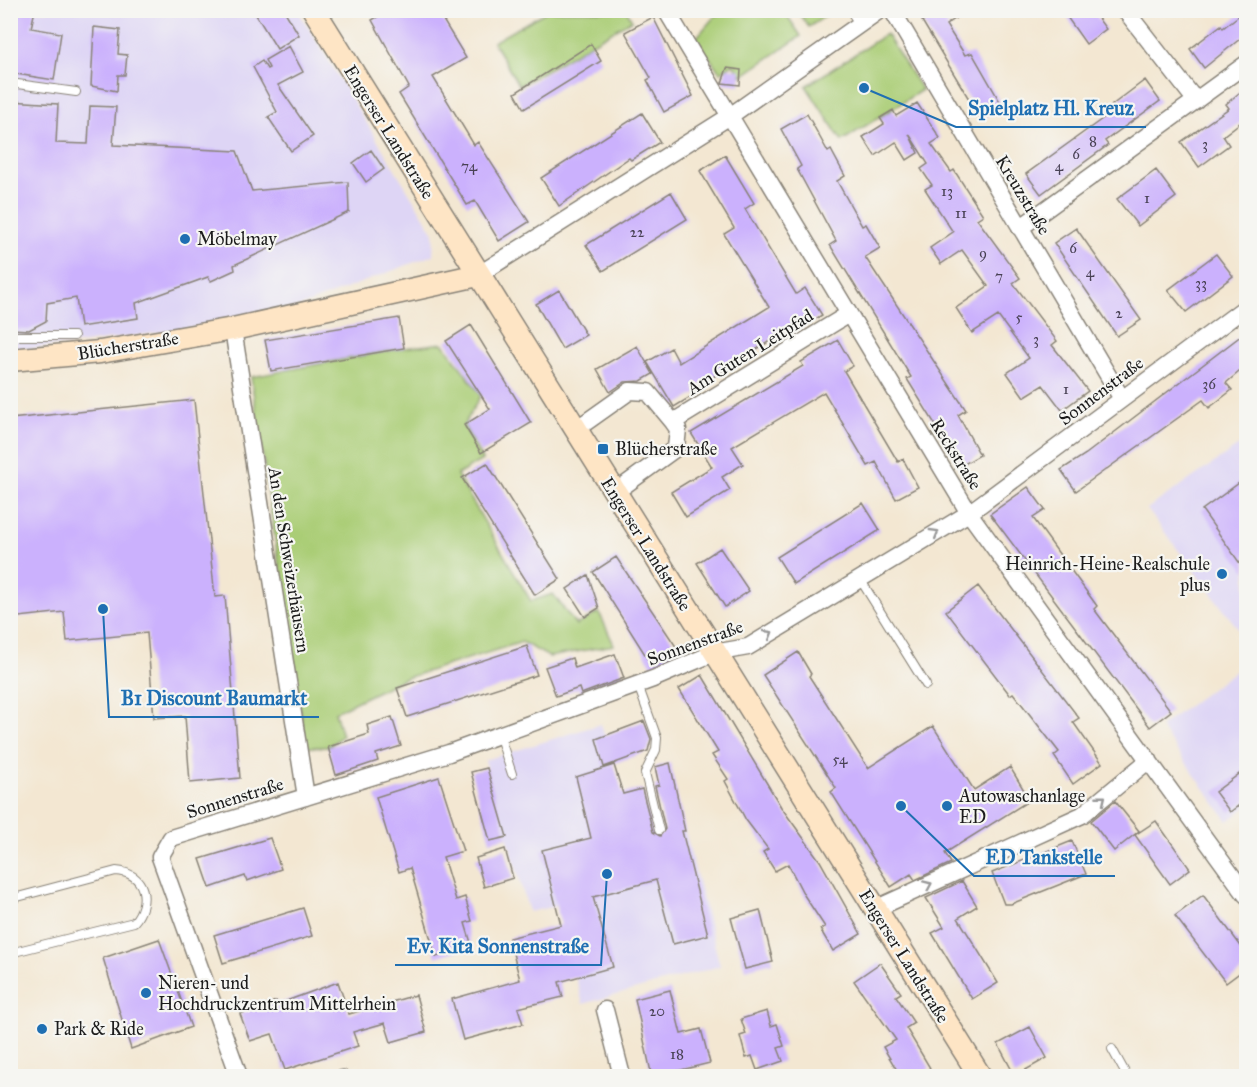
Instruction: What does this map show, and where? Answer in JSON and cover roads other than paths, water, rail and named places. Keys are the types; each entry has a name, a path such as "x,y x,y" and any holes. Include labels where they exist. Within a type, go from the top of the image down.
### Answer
{"main road":[{"name":"Engerser Landstraße","path":"314,10 980,1077"},
{"name":"Blücherstraße","path":"10,360 100,352 233,329 478,275"}],"street":[{"name":"Reckstraße","path":"666,10 847,315 969,513 1246,895"},
{"name":"Blücherstraße","path":"478,275 730,116 880,10"},
{"name":"Kreuzstraße","path":"892,10 1122,399"},
{"path":"1125,10 1196,101"},
{"path":"1020,228 1246,64"},
{"name":"Sonnenstraße","path":"239,1077 160,857 171,838 499,734 638,685 714,653 748,647 969,513 1246,307"},
{"name":"Am Guten Leitpfad","path":"673,422 847,315"},
{"name":"An den Schweizerhäusern","path":"233,329 306,797"},
{"path":"575,430 630,391 648,392 678,429 676,448 614,492"},
{"path":"875,909 1082,815 1149,760"},
{"path":"604,1010 622,1077"}],"lane":[{"path":"850,10 860,25"},
{"path":"10,83 76,92"},
{"path":"10,336 74,336"},
{"path":"860,579 926,685"},
{"path":"638,685 657,738 656,750 645,773 659,830"},
{"path":"499,734 512,774"},
{"path":"10,898 116,871 126,872 138,881 144,894 143,912 134,922 10,953"},
{"path":"1112,1049 1127,1077"}],"place":[{"name":"Spielplatz Hl. Kreuz","path":"864,88"},
{"name":"Möbelmay","path":"185,239"},
{"name":"Blücherstraße","path":"603,449"},
{"name":"Heinrich-Heine-Realschule plus","path":"1222,574"},
{"name":"B1 Discount Baumarkt","path":"103,609"},
{"name":"ED Tankstelle","path":"901,806"},
{"name":"Autowaschanlage ED","path":"947,806"},
{"name":"Ev. Kita Sonnenstraße","path":"607,874"},
{"name":"Nieren- und Hochdruckzentrum Mittelrhein","path":"146,993"},
{"name":"Park & Ride","path":"42,1029"}]}
